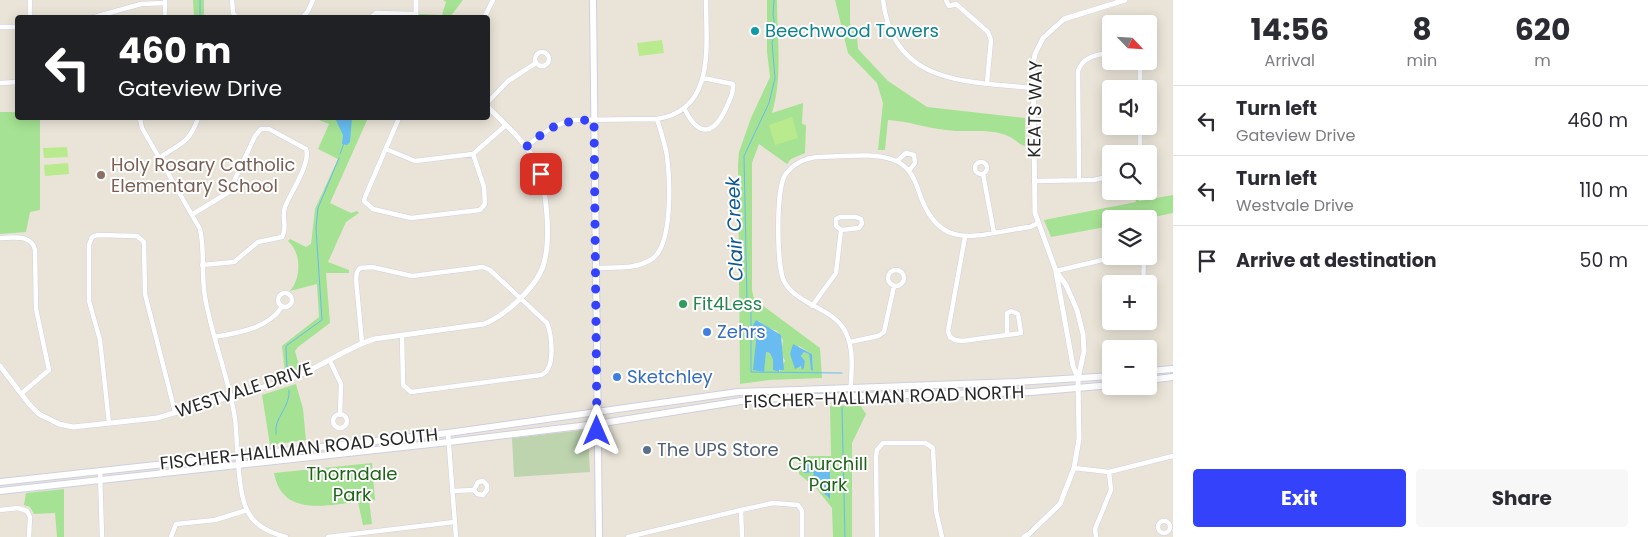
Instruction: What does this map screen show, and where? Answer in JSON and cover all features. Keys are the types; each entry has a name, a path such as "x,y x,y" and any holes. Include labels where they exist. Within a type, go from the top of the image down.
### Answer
{"main road":[{"path":"593,0 599,537"},
{"path":"1157,370 1173,369"},
{"name":"FISCHER-HALLMAN ROAD NORTH","path":"597,414 738,392 1102,377"},
{"path":"1157,379 1173,377"},
{"name":"FISCHER-HALLMAN ROAD NORTH","path":"597,424 741,401 1078,389 1102,386"},
{"name":"FISCHER-HALLMAN ROAD SOUTH","path":"0,482 448,433 597,414"},
{"name":"FISCHER-HALLMAN ROAD SOUTH","path":"0,491 597,424"}],"street":[{"path":"30,0 30,15"},
{"path":"232,0 235,15"},
{"path":"306,15 314,0"},
{"path":"416,0 416,15"},
{"path":"485,15 488,5 493,0"},
{"path":"526,147 543,132 560,123 594,120 657,119 674,116 684,110 694,100 703,78 706,60 706,0"},
{"path":"883,0 890,33 898,46 922,67 950,79 1032,88"},
{"path":"946,0 949,6 957,2 988,32 991,40 986,83"},
{"name":"KEATS WAY","path":"1078,379 1073,366 1056,271 1038,224 1034,200 1032,88 1035,54 1043,38 1064,19 1125,0"},
{"path":"102,15 140,4 165,1 165,15"},
{"path":"374,15 376,13 403,15"},
{"path":"0,27 15,27"},
{"path":"1080,180 1078,71 1080,63 1086,59 1102,55"},
{"path":"490,100 508,81 536,63"},
{"path":"684,110 691,122 699,128 708,130 716,127 721,120 734,90 734,84 703,78"},
{"path":"0,82 15,82"},
{"name":"WESTVALE DRIVE","path":"1,369 39,414 58,424 86,426 157,418 296,378 362,343 402,335 484,324 502,315 520,298 539,275 546,252 545,189 538,167 526,147 490,109"},
{"path":"596,268 634,266 653,258 664,243 667,225 667,158 657,119"},
{"path":"140,120 142,128 200,229 203,242 203,286 230,397 243,495 247,510 257,523 269,532 286,537"},
{"path":"159,158 184,143 192,134 197,120"},
{"path":"398,120 364,201 373,208 413,219 475,211 483,207 486,200 484,188 472,154"},
{"path":"386,149 415,161 472,154 506,125"},
{"path":"193,214 229,192 255,136 261,129 269,129 306,149 307,160 284,212 285,230 282,237 258,242 234,262 202,264"},
{"path":"897,161 906,153 914,155 915,163 909,171"},
{"path":"850,397 850,342 841,324 790,291 781,274 778,194 785,176 802,161 818,157 878,156 897,161 909,171 925,209 932,218 951,234 965,237 1038,224"},
{"path":"983,174 994,233"},
{"path":"1034,181 1080,180 1102,177"},
{"path":"850,217 861,219 862,224 859,228 841,230 836,226 836,219 850,217"},
{"path":"812,306 836,273 841,230"},
{"path":"109,423 100,340 90,301 89,245 92,237 97,235 137,236 144,242 145,294 175,412"},
{"path":"965,237 948,331 950,337 955,340 962,340 1021,333 1018,314 1015,312 1007,313 1007,334"},
{"path":"0,238 27,238 34,244 35,250 36,309 49,370 22,393"},
{"path":"1056,271 1102,260"},
{"path":"362,343 356,274 364,266 412,276 483,267 490,270 543,318 549,329 550,367 546,374 541,375 408,391 402,381 402,335"},
{"name":"KEATS WAY","path":"1028,536 1060,504 1074,468 1079,439 1078,379 1084,352 1083,334 1077,310 1066,285 1056,271"},
{"path":"850,342 878,336 884,332 894,286"},
{"path":"215,337 263,325 275,316 282,306"},
{"path":"330,361 340,384 340,415"},
{"path":"448,433 456,537"},
{"path":"877,537 877,450 883,443 925,443 933,448 935,502 942,537"},
{"path":"1074,468 1110,472 1173,456"},
{"path":"100,471 102,537"},
{"path":"1096,537 1095,529 1111,490 1110,472"},
{"path":"452,491 474,490"},
{"path":"628,537 773,503 798,505 802,511 802,537"},
{"path":"0,510 18,508 27,511 30,517 29,537"},
{"path":"171,537 176,524 215,520 247,510"},
{"path":"741,510 742,537"},
{"path":"328,537 454,522"},
{"path":"397,530 397,537"}],"green space":[{"path":"193,0 204,0 204,15 194,15"},
{"path":"443,0 463,0 452,15 442,15 446,2"},
{"path":"767,0 777,0 779,57 772,113 803,103 802,124 806,125 805,153 791,159 787,164 759,144 752,163 752,290 754,299 820,348 822,378 769,380 740,384 738,164 739,152 751,118 770,77 767,52","holes":["759,321 766,327 777,331 783,340 781,354 785,361 779,372 773,370 773,360 770,353 766,352 754,370 756,340 753,325","799,346 812,354 813,371 811,370 809,354 804,352 801,356 805,361 804,368 795,364 790,354"]},
{"path":"835,0 850,0 850,23 857,36 858,49 888,81 927,107 1025,118 1025,146 1010,137 993,132 953,131 888,120 885,150 878,150 883,103 877,83 848,53"},
{"path":"662,40 664,53 639,56 637,43"},
{"path":"0,112 15,112 15,120 40,120 40,210 30,212 26,232 0,234"},
{"path":"792,117 798,138 775,145 769,125"},
{"path":"319,120 367,120 330,203 351,213 357,211 359,213 346,222 328,262 349,270 349,273 326,273 330,323 295,351 300,369 285,373 282,346 319,317 317,284 290,291 294,286 298,273 298,259 293,246 288,241 290,239 306,247 311,244 315,209 338,159 318,149 329,124"},
{"path":"67,147 68,157 44,158 43,148"},
{"path":"68,163 69,174 45,176 44,165"},
{"path":"1173,195 1173,213 1157,216 1157,210 1102,210 1102,228 1051,237 1044,220 1136,202 1136,200 1157,200 1157,198"},
{"path":"296,384 303,409 306,440 270,445 262,395"},
{"name":"Churchill Park","path":"860,405 866,414 852,443 852,537 833,537 832,508 816,488 799,474 799,456 831,456 830,406"},
{"path":"583,430 588,435 590,472 514,477 512,438"},
{"name":"Thorndale Park","path":"372,463 375,500 369,500 372,524 363,525 358,502 319,506 296,502 286,497 279,487 274,473"},
{"path":"64,489 64,537 57,537 55,513 34,514 30,507 24,505 26,493"}],"water":[{"path":"336,120 352,120 350,142 347,145 342,144 343,135"},
{"path":"756,320 781,335 784,370 779,370 779,372 773,370 773,360 770,353 766,352 764,372 753,370 756,340 753,325"},
{"path":"793,344 812,354 813,371 811,370 809,354 804,352 801,356 805,361 804,368 802,370 801,366 795,369 790,354"},
{"path":"809,459 818,467 824,464 830,468 830,499 822,491 820,479 814,476 813,472 804,473 805,460"}],"waterway":[{"path":"200,0 200,15"},
{"name":"Clair Creek","path":"774,0 773,14 776,34 772,42 775,78 769,103 744,156 747,302 751,313 751,372 842,373"},
{"path":"340,154 344,143"},
{"path":"287,369 286,346 322,320 316,228 318,208 339,158"},
{"path":"276,434 277,423 287,402 289,390"},
{"name":"Clair Creek","path":"842,407 845,537"}],"place":[{"name":"Beechwood Towers","path":"755,31"},
{"name":"Holy Rosary Catholic Elementary School","path":"101,175"},
{"name":"Fit4Less","path":"683,304"},
{"name":"Zehrs","path":"707,332"},
{"name":"Sketchley","path":"617,377"},
{"name":"The UPS Store","path":"647,450"}],"route":[{"path":"541,174 526,147 551,126 574,120 594,120 597,431"}]}
